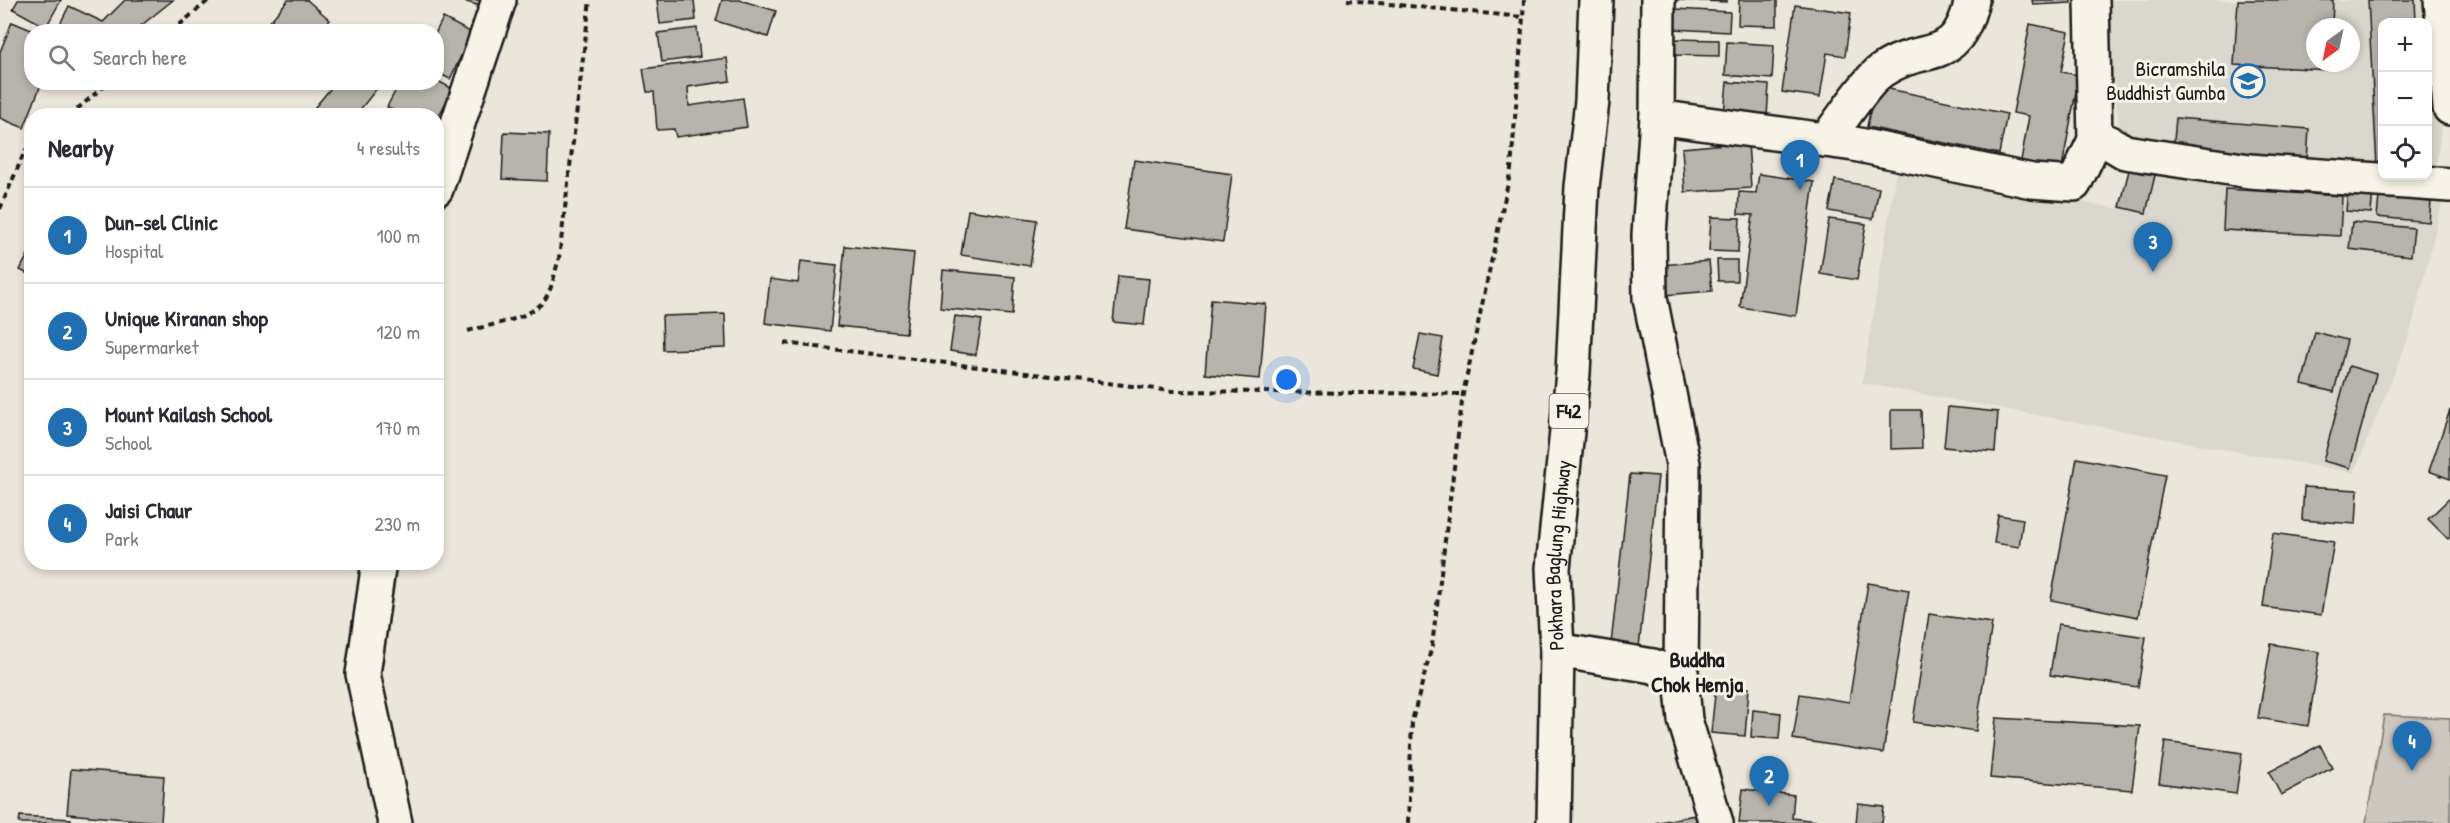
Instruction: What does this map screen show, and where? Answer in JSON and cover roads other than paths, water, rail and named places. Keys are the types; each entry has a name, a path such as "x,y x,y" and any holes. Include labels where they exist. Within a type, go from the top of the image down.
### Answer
{"main road":[{"path":"444,165 499,0"},
{"name":"Pokhara Baglung Highway","path":"1554,823 1557,650 1553,568 1573,373 1582,187 1592,101 1596,0"},
{"path":"1658,0 1657,117 1649,235 1650,298 1683,464 1681,677 1685,720 1716,823"},
{"path":"1826,140 1879,72 1906,57 1935,53 1950,43 1966,24 1971,0"},
{"path":"1657,117 1826,140 2032,182 2074,184 2095,140 2092,0"},
{"path":"2441,0 2450,108"},
{"path":"2095,140 2108,142 2125,152 2249,171 2450,185"},
{"path":"378,570 363,674 395,823"},
{"path":"1557,650 1653,666 1681,677"}],"place":[{"name":"Bicramshila Buddhist Gumba","path":"2248,81"},
{"name":"Dun-sel Clinic","path":"1800,190"},
{"name":"Mount Kailash School","path":"2153,272"},
{"name":"Jaisi Chaur","path":"2412,771"},
{"name":"Unique Kiranan shop","path":"1769,806"}],"district":[{"name":"Buddha Chok Hemja","path":"1697,672"}]}
